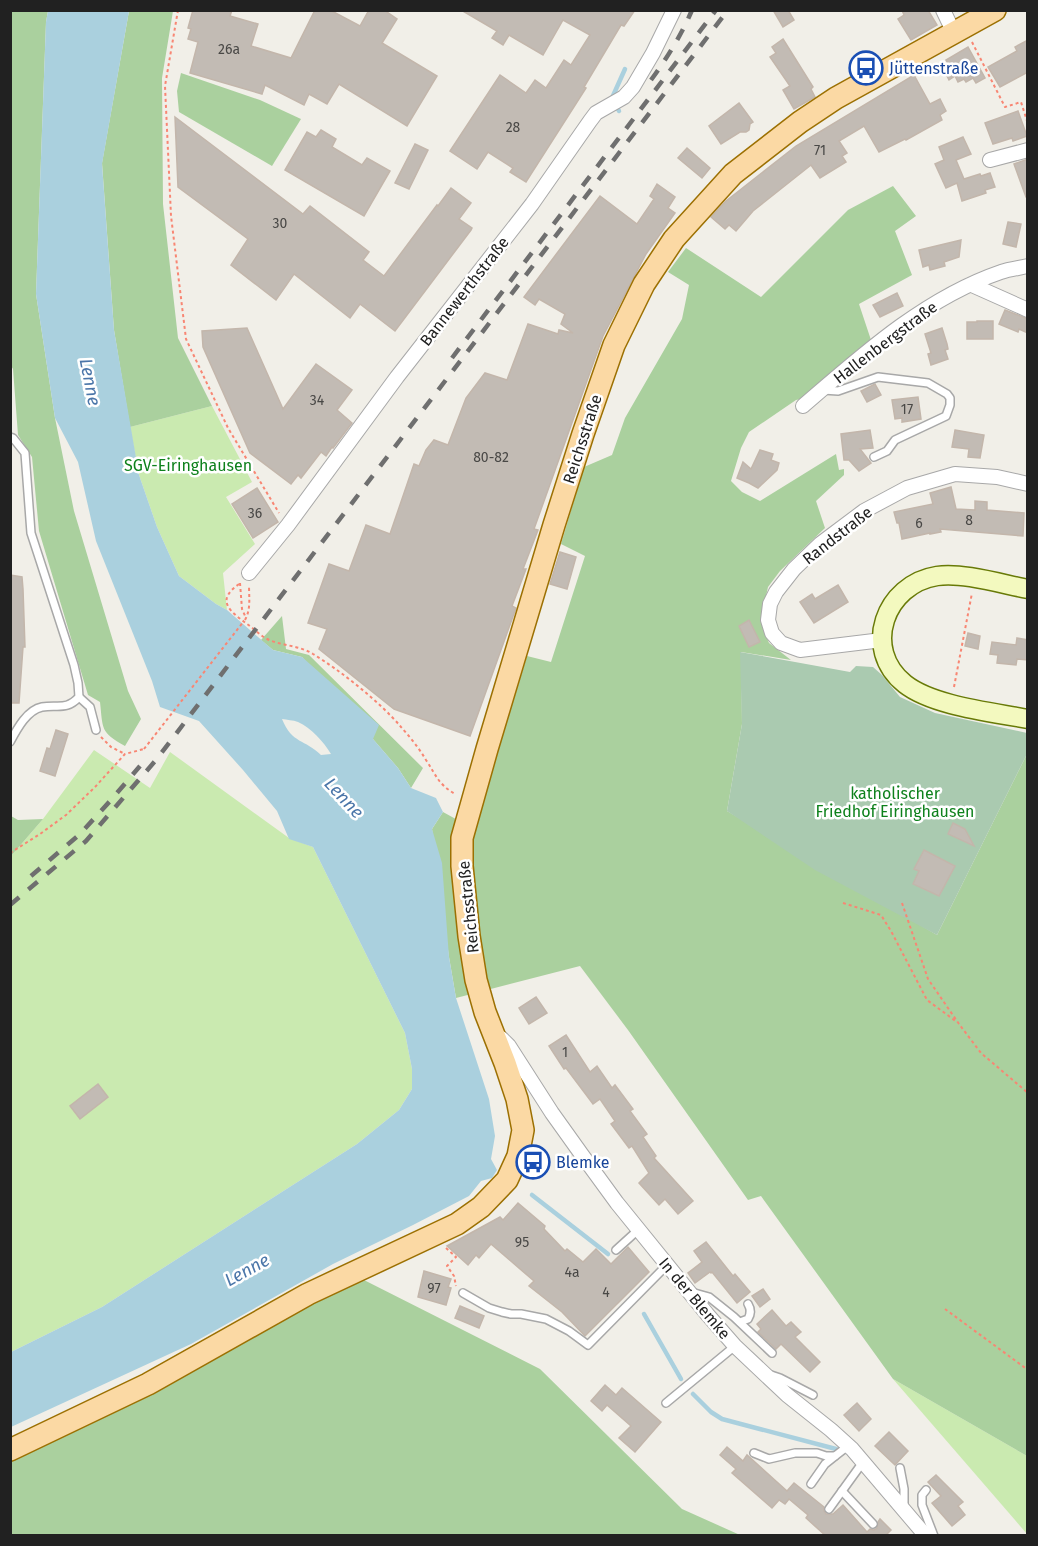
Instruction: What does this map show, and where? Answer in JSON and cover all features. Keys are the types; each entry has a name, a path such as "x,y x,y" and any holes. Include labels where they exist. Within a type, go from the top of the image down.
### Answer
{"main road":[{"name":"Reichsstraße","path":"10,1450 148,1384 309,1294 457,1224 481,1207 507,1180 519,1156 523,1130 517,1099 476,980 462,866 462,838 516,650 583,434 614,345 644,284 674,239 733,174 800,122 836,98 995,10"},
{"path":"1028,589 952,575 927,578 906,589 893,603 882,632 883,650 888,664 904,684 926,696 951,704 1028,719"}],"street":[{"name":"Bannewerthstraße","path":"249,573 288,525 397,377 532,204 596,113 624,97 633,87 674,10"},
{"path":"943,10 959,30"},
{"path":"990,160 1028,150"},
{"name":"Hallenbergstraße","path":"803,406 905,322 945,297 1001,272 1028,266"},
{"path":"972,285 1028,310"},
{"name":"Randstraße","path":"882,640 800,650 781,643 772,633 768,620 770,604 776,592 794,569 820,544 864,511 908,488 956,474 997,477 1028,484"},
{"name":"In der Blemke","path":"495,1036 501,1038 515,1053 582,1155 638,1230 707,1314 763,1373 848,1446 926,1536"}],"lane":[{"path":"821,390 838,391 878,378 928,383 947,394 950,398 950,405 946,416 895,440 887,451 874,457"},
{"path":"10,437 25,453 31,533 74,665 79,697 90,707 96,730"},
{"path":"10,742 30,712 41,707 69,705 79,697"},
{"path":"616,1250 638,1230"},
{"path":"463,1293 489,1308 546,1319 569,1331 588,1345 667,1265"},
{"path":"690,1292 709,1297 740,1322 772,1353"},
{"path":"740,1322 750,1316 748,1304"},
{"path":"666,1403 735,1346"},
{"path":"763,1373 780,1378 813,1395"},
{"path":"811,1484 825,1464 848,1446"},
{"path":"754,1453 769,1459 795,1453 835,1456"},
{"path":"829,1509 863,1462"},
{"path":"900,1468 904,1489 904,1510"},
{"path":"926,1490 922,1495 922,1505 934,1536"},
{"path":"842,1491 873,1524"}],"path":[{"path":"178,10 165,86 171,216 186,339 228,428 282,519 288,525"},
{"path":"959,30 1005,107 1021,102 1028,124"},
{"path":"10,853 66,815 125,754 144,749 245,620 250,602 249,573"},
{"path":"245,620 240,583 229,591 226,603 230,611 265,638 311,652 334,669 381,706 401,726 427,760 438,780 453,793 473,799"},
{"path":"951,704 972,593"},
{"path":"111,747 125,754"},
{"path":"843,903 881,915 927,1000 959,1024"},
{"path":"902,903 928,979 981,1053 1028,1093"},
{"path":"447,1249 456,1257 447,1266 454,1276 456,1286 463,1293"},
{"path":"945,1308 1028,1370"}],"green space":[{"path":"10,11 48,11 36,294 55,418 74,511 128,691 141,719 125,746 111,737 104,729 100,702 88,695 39,531 32,457 18,435 13,369 10,364"},
{"path":"129,11 173,11 162,78 163,204 178,338 212,406 130,427 114,330 102,163"},
{"path":"181,73 260,100 301,119 272,166 179,112 177,91"},
{"path":"893,186 916,216 895,231 912,275 859,304 872,343 801,399 796,400 749,432 741,448 731,481 742,492 760,501 836,454 839,470 844,469 844,475 816,501 825,528 780,571 768,587 763,610 764,631 769,643 791,660 741,652 742,724 727,811 937,935 1027,754 1027,1456 893,1379 761,1196 748,1200 580,966 456,998 432,829 443,812 474,829 527,656 551,662 585,556 561,544 584,467 612,455 625,418 682,319 689,285 668,272 686,248 761,297 848,210"},
{"name":"SGV-Eiringhausen","path":"212,406 252,482 226,497 255,544 223,573 227,610 179,576 157,527 139,475 130,427"},
{"path":"282,616 286,649 309,655 423,768 411,788 398,768 302,657 273,650 261,640"},
{"name":"katholischer Friedhof Eiringhausen","path":"740,652 850,672 856,666 873,667 900,697 935,713 1027,733 1027,754 937,935 815,870 727,811 742,724"},
{"path":"94,750 150,788 170,752 289,838 313,847 405,1033 412,1069 412,1089 399,1110 357,1144 102,1307 11,1352 11,856 43,819"},
{"path":"11,816 18,820 43,819 11,856"},
{"path":"358,1277 540,1369 682,1509 740,1535 11,1535 10,1454"},
{"path":"893,1379 1027,1456 1027,1534"}],"water":[{"name":"Lenne","path":"48,11 129,11 102,164 114,330 139,475 157,527 179,576 227,610 273,650 302,657 379,725 373,739 398,768 411,788 436,798 443,812 432,829 442,863 449,957 456,998 489,1099 495,1136 491,1159 497,1170 492,1178 481,1181 469,1196 333,1264 191,1344 11,1427 11,1352 102,1307 357,1144 399,1110 412,1089 412,1069 405,1033 313,847 289,839 277,811 199,721 160,707 152,681 96,541 78,462 55,418 36,294","holes":["282,719 298,722 308,728 331,754 321,755 295,737"]}],"building":[{"path":"193,10 232,10 230,16 258,24 251,46 291,58 315,10 330,10 360,26 369,10 384,10 397,19 382,43 437,76 407,126 339,84 327,104 309,94 304,105 265,85 262,94 190,73 198,42 188,39 191,29 188,28"},
{"path":"461,10 635,10 624,26 621,25 584,87 586,88 526,182 510,172 513,168 488,152 477,169 450,151 500,75 526,93 535,80 546,88 564,60 571,65 590,35 563,20 543,55 509,35 503,45 492,38 497,31"},
{"path":"773,10 788,10 794,20 783,27"},
{"path":"902,10 928,10 937,25 911,40 898,19 904,15"},
{"path":"783,39 813,87 811,89 815,97 794,109 783,90 790,86 770,57 776,53 772,47"},
{"path":"1028,40 1028,72 1000,87 988,67 1017,51 1015,47"},
{"path":"968,47 985,78 976,83 973,78 966,82 964,79 958,82 955,76 949,80 944,70 950,67 946,60"},
{"path":"914,75 930,104 940,99 946,111 940,115 942,120 879,152 864,126 839,141 847,153 842,156 846,162 820,178 811,165 753,211 736,231 729,225 725,229 711,217 726,201 796,146"},
{"path":"739,103 753,122 749,130 740,132 721,144 709,126"},
{"path":"1018,111 1027,136 993,144 985,123"},
{"path":"175,117 303,214 310,206 369,252 363,260 384,276 451,188 471,203 459,219 472,228 395,331 360,304 350,318 294,274 276,300 231,265 248,239 178,187"},
{"path":"321,130 336,139 332,147 362,165 367,158 390,171 364,216 285,170 307,132 316,137"},
{"path":"963,137 971,154 956,160 964,179 990,173 995,187 985,190 986,193 962,201 957,183 946,188 935,164 944,160 939,147"},
{"path":"415,144 428,150 409,189 395,183"},
{"path":"687,148 710,168 702,178 678,158"},
{"path":"1028,159 1028,197 1026,197 1014,164"},
{"path":"657,184 675,197 668,208 675,213 646,254 603,336 534,529 538,530 512,606 516,608 470,736 394,709 319,649 327,629 308,623 329,564 349,571 366,525 390,534 414,464 419,466 426,450 434,440 448,445 466,398 485,373 507,380 528,324 558,334 559,330 573,333 561,324 565,314 539,299 535,305 524,297 600,196 637,224 654,199 650,196"},
{"path":"1008,222 1021,224 1016,247 1003,244"},
{"path":"961,240 959,257 944,262 945,266 930,270 929,265 923,267 919,250"},
{"path":"897,293 903,306 880,317 873,305"},
{"path":"1005,310 1028,319 1028,333 1019,329 1018,332 999,324"},
{"path":"993,321 993,339 967,339 967,322"},
{"path":"247,328 283,409 316,364 352,390 337,410 352,423 326,456 321,452 301,478 298,475 291,484 250,453 203,347 202,331"},
{"path":"942,328 948,349 945,350 948,359 931,365 928,354 931,353 925,334"},
{"path":"875,384 881,395 867,402 861,391"},
{"path":"918,397 921,419 902,422 902,418 895,419 892,400"},
{"path":"870,430 873,448 860,449 871,463 859,471 849,460 844,460 841,434"},
{"path":"955,430 984,435 980,458 968,457 969,449 952,447"},
{"path":"760,450 773,454 771,460 779,463 777,470 758,488 737,478 743,462 751,469"},
{"path":"951,487 956,509 975,510 975,501 987,502 987,510 1024,513 1023,536 940,529 941,532 902,539 894,512 933,504 930,493"},
{"path":"257,488 278,522 253,538 232,504"},
{"path":"560,552 576,557 567,589 550,584"},
{"path":"10,575 22,577 23,589 25,647 23,647 19,703 10,703"},
{"path":"838,585 848,602 814,623 800,602 812,594 815,599"},
{"path":"749,620 760,642 749,647 739,626"},
{"path":"968,633 980,636 978,649 965,646"},
{"path":"1017,638 1028,640 1028,660 1017,659 1016,665 997,663 998,655 990,654 992,642 1016,645"},
{"path":"56,730 68,734 55,776 40,771 47,748 50,749"},
{"path":"953,823 965,829 974,846 948,834"},
{"path":"924,850 955,866 939,896 913,884 919,871 914,869"},
{"path":"536,997 547,1013 529,1024 519,1008"},
{"path":"566,1035 590,1072 597,1066 612,1088 615,1085 633,1109 630,1111 647,1134 643,1137 656,1156 654,1158 693,1201 678,1214 665,1199 659,1205 639,1183 649,1173 632,1146 629,1148 611,1124 615,1121 600,1099 593,1104 566,1068 564,1069 549,1046"},
{"path":"98,1084 108,1097 80,1119 70,1106"},
{"path":"518,1203 545,1226 544,1229 565,1251 567,1249 583,1262 596,1249 611,1264 628,1247 649,1272 585,1336 562,1312 529,1286 534,1281 491,1244 479,1258 476,1255 468,1265 447,1246 500,1217 503,1220"},
{"path":"706,1242 733,1276 735,1274 750,1292 737,1303 712,1272 695,1283 688,1273 702,1262 694,1251"},
{"path":"424,1271 451,1279 446,1305 418,1297"},
{"path":"763,1289 770,1299 760,1307 752,1296"},
{"path":"460,1306 484,1316 479,1328 455,1318"},
{"path":"772,1310 786,1326 791,1322 801,1332 795,1337 820,1362 810,1372 781,1344 776,1349 758,1332 761,1329 757,1324"},
{"path":"605,1385 616,1395 622,1388 661,1422 635,1452 619,1438 631,1426 607,1405 602,1411 591,1401"},
{"path":"857,1403 871,1419 859,1431 844,1415"},
{"path":"889,1432 908,1451 895,1465 875,1446"},
{"path":"727,1447 743,1461 747,1455 787,1491 794,1483 824,1507 826,1514 833,1514 843,1505 867,1532 877,1528 880,1519 891,1530 885,1536 826,1536 806,1518 808,1515 789,1499 785,1504 779,1500 772,1508 732,1473 736,1469 720,1455"},
{"path":"936,1475 963,1502 958,1506 965,1515 952,1526 932,1503 941,1496 928,1482"}],"waterway":[{"path":"619,111 612,98 625,69"},
{"name":"Blemke","path":"532,1195 608,1254"},
{"name":"Blemke","path":"644,1314 681,1379"},
{"name":"Blemke","path":"693,1394 711,1412 722,1419 836,1449"}],"railway":[{"path":"651,80 683,29 692,10"},
{"path":"452,358 716,10"},
{"path":"10,905 86,841 156,760 728,10"},
{"path":"31,876 80,834 140,766"}],"place":[{"name":"Jüttenstraße","path":"866,68"},
{"name":"Blemke","path":"533,1162"}]}
